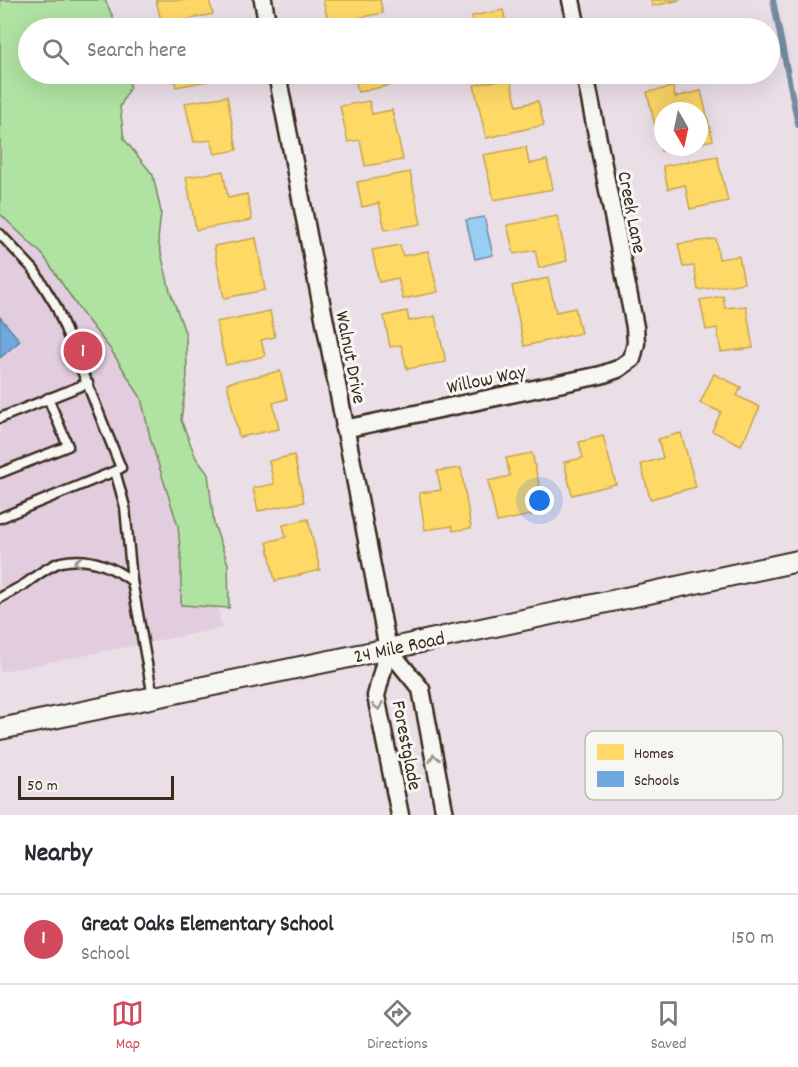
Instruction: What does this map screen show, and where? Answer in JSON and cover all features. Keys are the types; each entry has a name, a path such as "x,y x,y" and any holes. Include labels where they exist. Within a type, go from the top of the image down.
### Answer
{"street":[{"path":"263,0 266,18"},
{"path":"571,0 574,18"},
{"name":"Walnut Drive","path":"279,84 388,649"},
{"name":"Creek Lane","path":"587,84 635,327 636,343 632,359"},
{"name":"Willow Way","path":"344,429 601,375 618,369 632,359"},
{"name":"24 Mile Road","path":"0,729 798,561"},
{"name":"Forestglade","path":"388,649 376,696 400,815"},
{"name":"Forestglade","path":"388,649 421,689 445,815"}],"lane":[{"path":"0,234 34,270 56,306 122,468 0,518"},
{"path":"0,418 88,383"},
{"path":"0,473 68,446 48,398"},
{"path":"115,471 123,495 128,522 132,581 153,698"},
{"path":"0,598 61,562 97,563 115,568 132,581"}],"shaded area":[{"path":"0,72 18,72 18,84 111,84 222,628 0,672"}],"green space":[{"path":"0,0 105,0 113,18 18,18 18,84 130,84 120,107 124,139 153,175 161,212 158,240 170,291 186,335 187,376 181,420 196,458 208,474 214,524 228,564 229,608 181,605 178,526 151,441 141,398 111,350 81,312 43,255 0,214"}],"water":[{"path":"484,217 493,255 475,259 466,220"}],"building: Homes":[{"path":"156,0 209,0 213,14 194,18 160,18"},
{"path":"323,0 380,0 383,13 358,18 328,18"},
{"path":"651,0 681,0 652,6"},
{"path":"503,10 505,18 472,18 472,16"},
{"path":"175,84 192,84 176,87"},
{"path":"356,84 396,84 358,92"},
{"path":"512,84 517,106 538,101 544,125 486,138 474,85"},
{"path":"673,87 675,97 701,91 704,102 654,102 654,122 647,92"},
{"path":"227,96 237,150 215,154 211,140 194,142 185,103"},
{"path":"369,101 372,114 392,110 403,160 365,166 360,140 348,142 340,106"},
{"path":"708,120 713,140 708,141"},
{"path":"526,147 529,164 547,160 553,189 494,200 483,155"},
{"path":"717,156 728,201 690,209 685,185 668,189 663,166"},
{"path":"223,171 228,198 247,194 252,220 196,230 186,177"},
{"path":"410,172 421,224 385,230 379,203 362,207 357,182"},
{"path":"557,216 567,261 539,268 535,250 514,254 507,225"},
{"path":"256,238 265,290 224,298 214,246"},
{"path":"716,239 719,259 739,256 744,283 698,290 694,266 683,267 678,244"},
{"path":"400,245 403,256 428,251 438,292 403,299 398,278 379,282 372,250"},
{"path":"548,278 556,312 575,308 581,333 524,346 512,286"},
{"path":"723,296 725,308 746,306 753,348 721,352 717,328 706,330 700,300"},
{"path":"270,311 275,337 261,340 265,356 226,365 216,322"},
{"path":"407,311 409,321 435,316 446,362 407,369 401,345 390,347 384,316"},
{"path":"280,371 287,399 273,403 279,429 239,437 227,383"},
{"path":"714,374 741,387 737,396 760,407 741,445 712,431 721,412 700,403"},
{"path":"681,433 696,487 650,499 641,464 663,458 658,439"},
{"path":"603,436 616,484 572,495 564,462 583,458 579,442"},
{"path":"532,453 545,512 497,522 488,481 510,476 506,458"},
{"path":"294,455 304,502 258,511 253,488 274,484 269,461"},
{"path":"461,468 471,528 453,531 452,526 425,530 419,493 441,490 437,471"},
{"path":"308,519 320,570 275,581 267,542 286,537 283,525"}],"building: Schools":[{"path":"0,317 20,341 0,358"}],"waterway":[{"path":"773,0 777,18"},
{"path":"780,35 798,125"}],"place":[{"name":"Great Oaks Elementary School","path":"83,351"}]}
